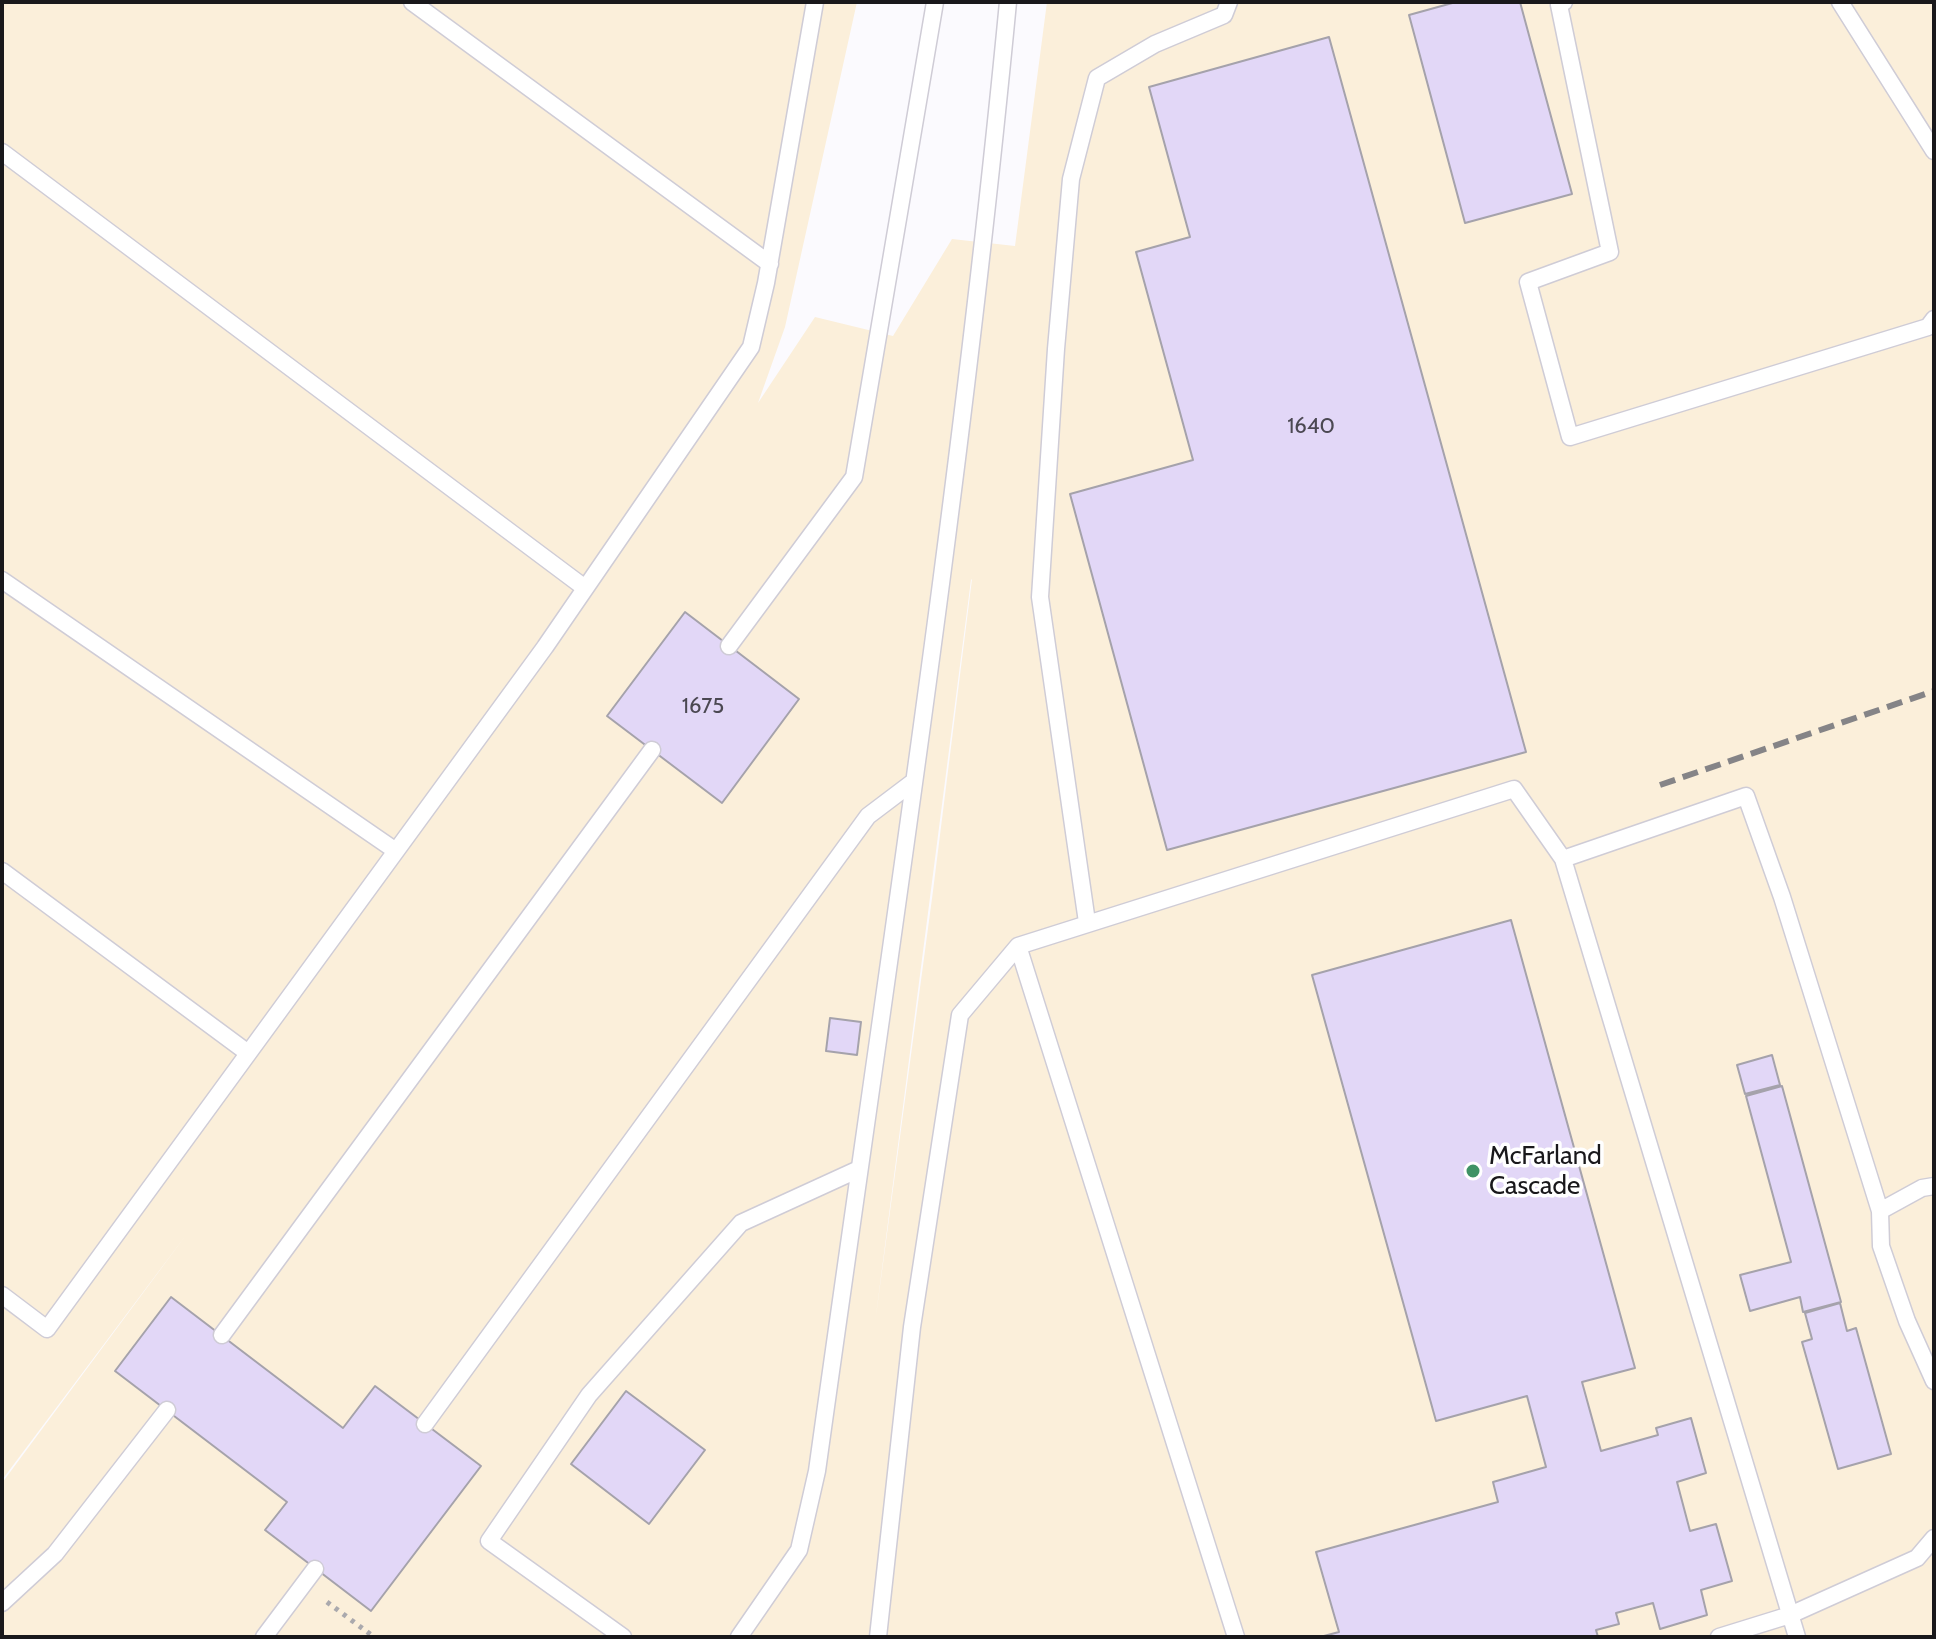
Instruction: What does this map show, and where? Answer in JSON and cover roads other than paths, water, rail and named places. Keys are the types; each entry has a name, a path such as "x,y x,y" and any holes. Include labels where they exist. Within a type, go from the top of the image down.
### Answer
{"lane":[{"path":"412,2 770,264"},
{"path":"2,1295 47,1329 585,588 751,347 770,264 815,2"},
{"path":"729,646 854,477 935,2"},
{"path":"739,1637 799,1550 817,1471 986,228 1008,2"},
{"path":"1087,922 1040,597 1071,179 1097,78 1155,44 1224,15 1229,2"},
{"path":"1564,2 1559,5 1610,252 1528,282 1570,437 1928,327 1934,319"},
{"path":"1840,2 1934,151"},
{"path":"2,152 585,588"},
{"path":"2,580 396,851"},
{"path":"222,1335 652,750"},
{"path":"425,1424 868,816 913,782"},
{"path":"878,1637 912,1327 960,1015 1018,946 1514,789 1563,859 1797,1637"},
{"path":"1563,859 1746,796 1782,897 1880,1211 1881,1246 1907,1321 1934,1381"},
{"path":"2,871 248,1053"},
{"path":"1018,946 1236,1637"},
{"path":"623,1637 489,1541 589,1395 741,1223 859,1169"},
{"path":"1880,1211 1922,1188 1934,1186"},
{"path":"2,1603 55,1554 167,1410"},
{"path":"1719,1637 1790,1615 1917,1558 1934,1538"},
{"path":"269,1635 315,1569"}],"railway":[{"path":"1660,785 1934,691"}],"place":[{"name":"McFarland Cascade","path":"1473,1171"}]}
